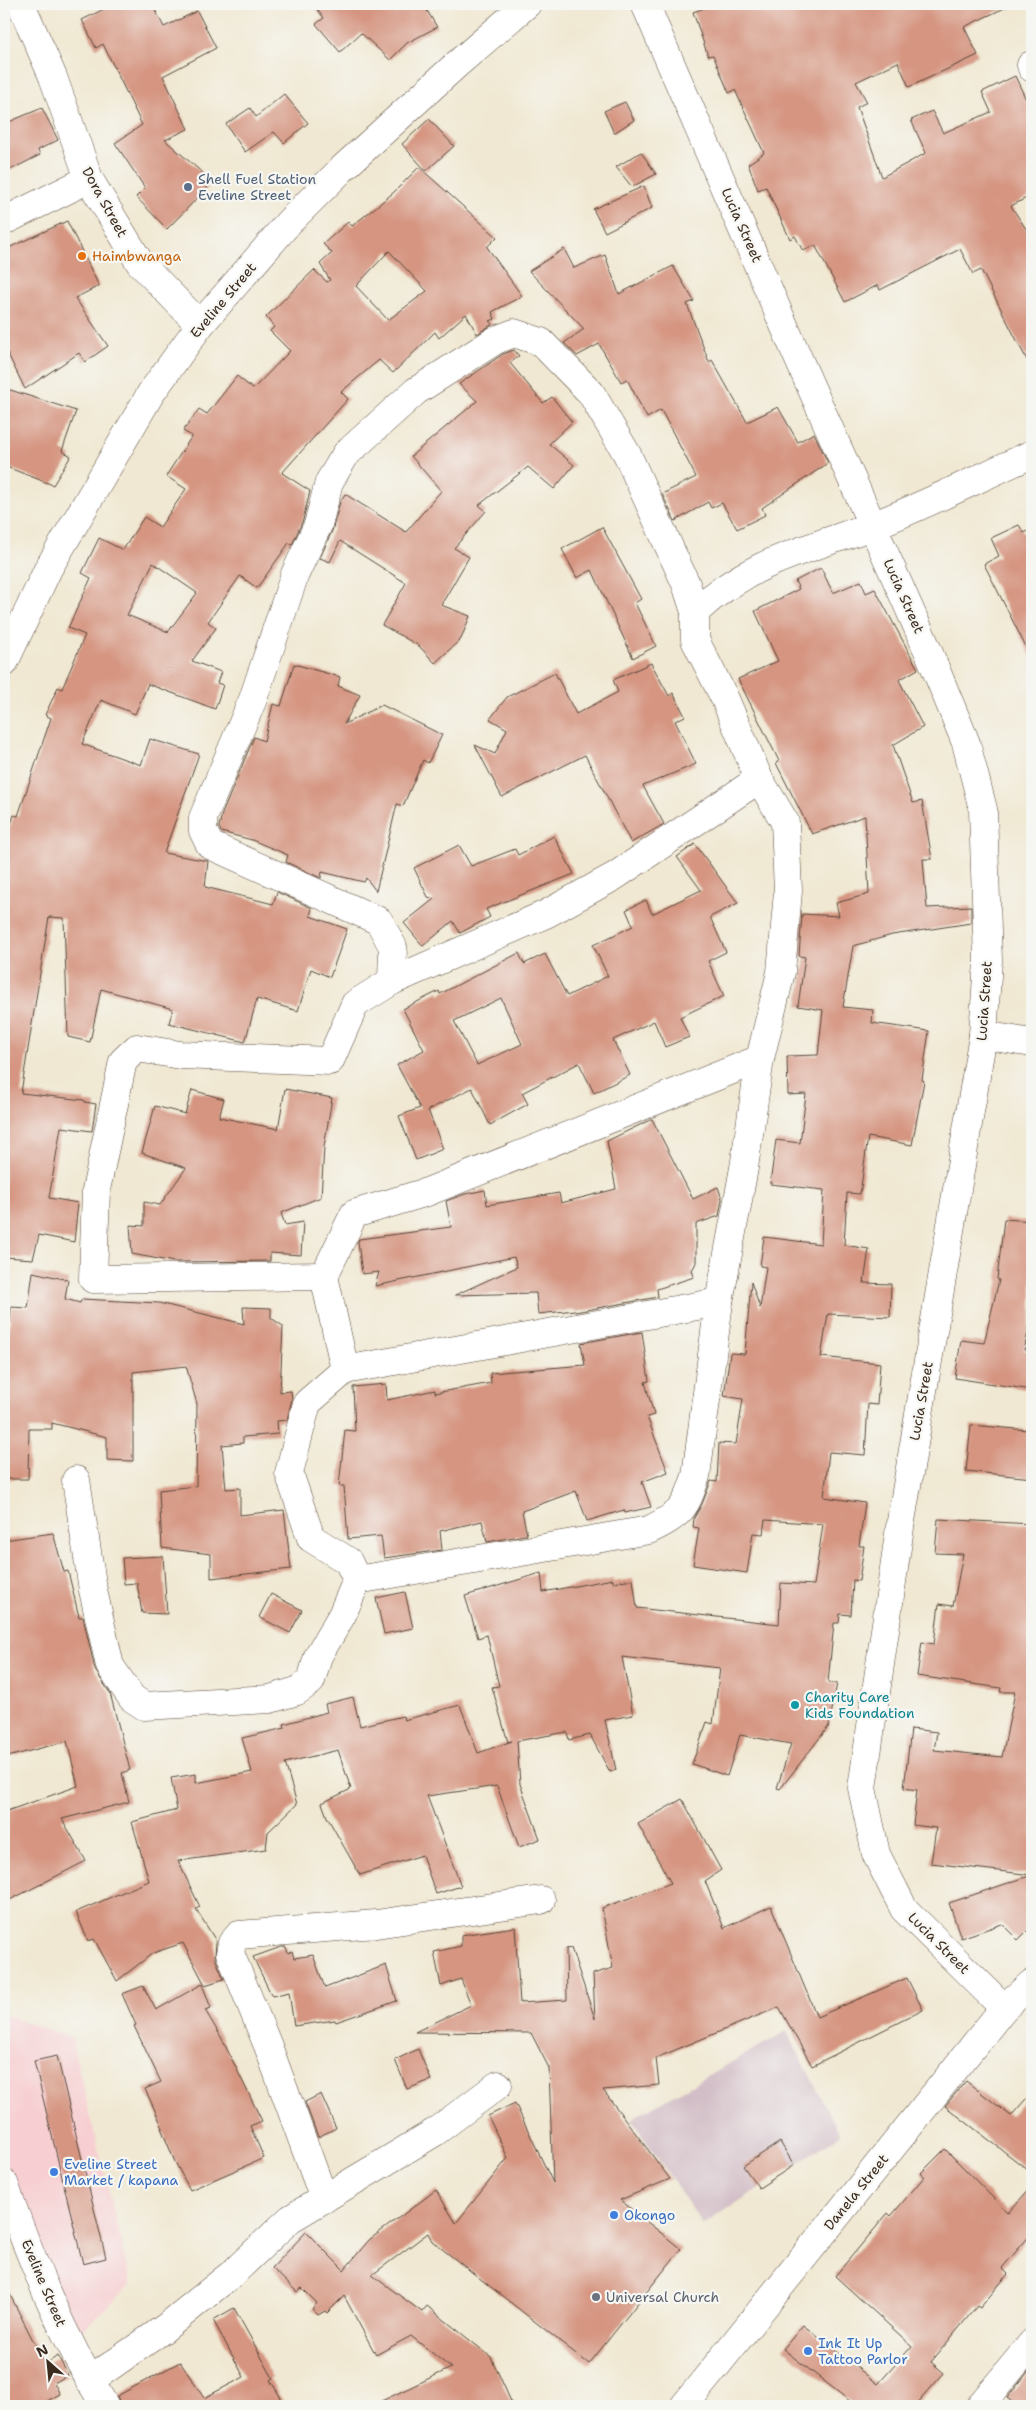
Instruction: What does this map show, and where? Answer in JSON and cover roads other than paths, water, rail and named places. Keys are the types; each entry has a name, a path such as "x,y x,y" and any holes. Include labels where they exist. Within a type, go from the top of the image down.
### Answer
{"street":[{"name":"Dora Street","path":"21,4 53,77 89,180 140,264 200,325"},
{"name":"Eveline Street","path":"4,663 48,569 151,393 200,325 289,222 342,169 456,65 527,4"},
{"name":"Lucia Street","path":"645,4 802,367 929,653 966,743 983,809 988,961 983,1035 900,1527 862,1788 876,1854 904,1909 1004,2008"},
{"path":"4,221 89,180"},
{"path":"357,1580 649,1530 676,1516 689,1500 696,1476 719,1302 744,1168 760,1059 781,972 788,892 785,822 760,780 725,699 695,640 695,612 686,584 627,454 590,393 541,342 514,333 496,340 416,392 346,454 330,482 318,525 295,574 253,698 203,818 203,831 210,845 379,921 393,947 392,981"},
{"path":"695,612 709,599 744,574 780,558 872,525 1032,454"},
{"path":"324,1276 93,1279 96,1190 123,1061 137,1048 180,1055 330,1061 355,1004 392,981 546,914 615,876 760,780"},
{"path":"983,1035 1032,1043"},
{"path":"345,1370 324,1276 354,1214 427,1192 760,1059"},
{"path":"76,1480 93,1590 110,1666 132,1698 144,1706 270,1699 297,1691 311,1681 318,1656 342,1615 357,1580 348,1561 311,1538 289,1473 307,1403 345,1370 719,1302"},
{"path":"324,2199 268,2046 230,1953 232,1943 240,1935 376,1924 541,1900"},
{"name":"Danela Street","path":"684,2406 1004,2008 1032,1982"},
{"path":"90,2381 165,2328 234,2272 290,2219 436,2132 498,2085"},
{"name":"Eveline Street","path":"4,2183 43,2286 90,2381 105,2406"},
{"path":"980,2406 1032,2343"}],"place":[{"name":"Shell Fuel Station Eveline Street","path":"188,187"},
{"name":"Haimbwanga","path":"82,256"},
{"name":"Charity Care Kids Foundation","path":"795,1705"},
{"name":"Eveline Street Market / kapana","path":"54,2172"},
{"name":"Okongo","path":"614,2215"},
{"name":"Universal Church","path":"596,2297"},
{"name":"Ink It Up Tattoo Parlor","path":"808,2351"}]}
